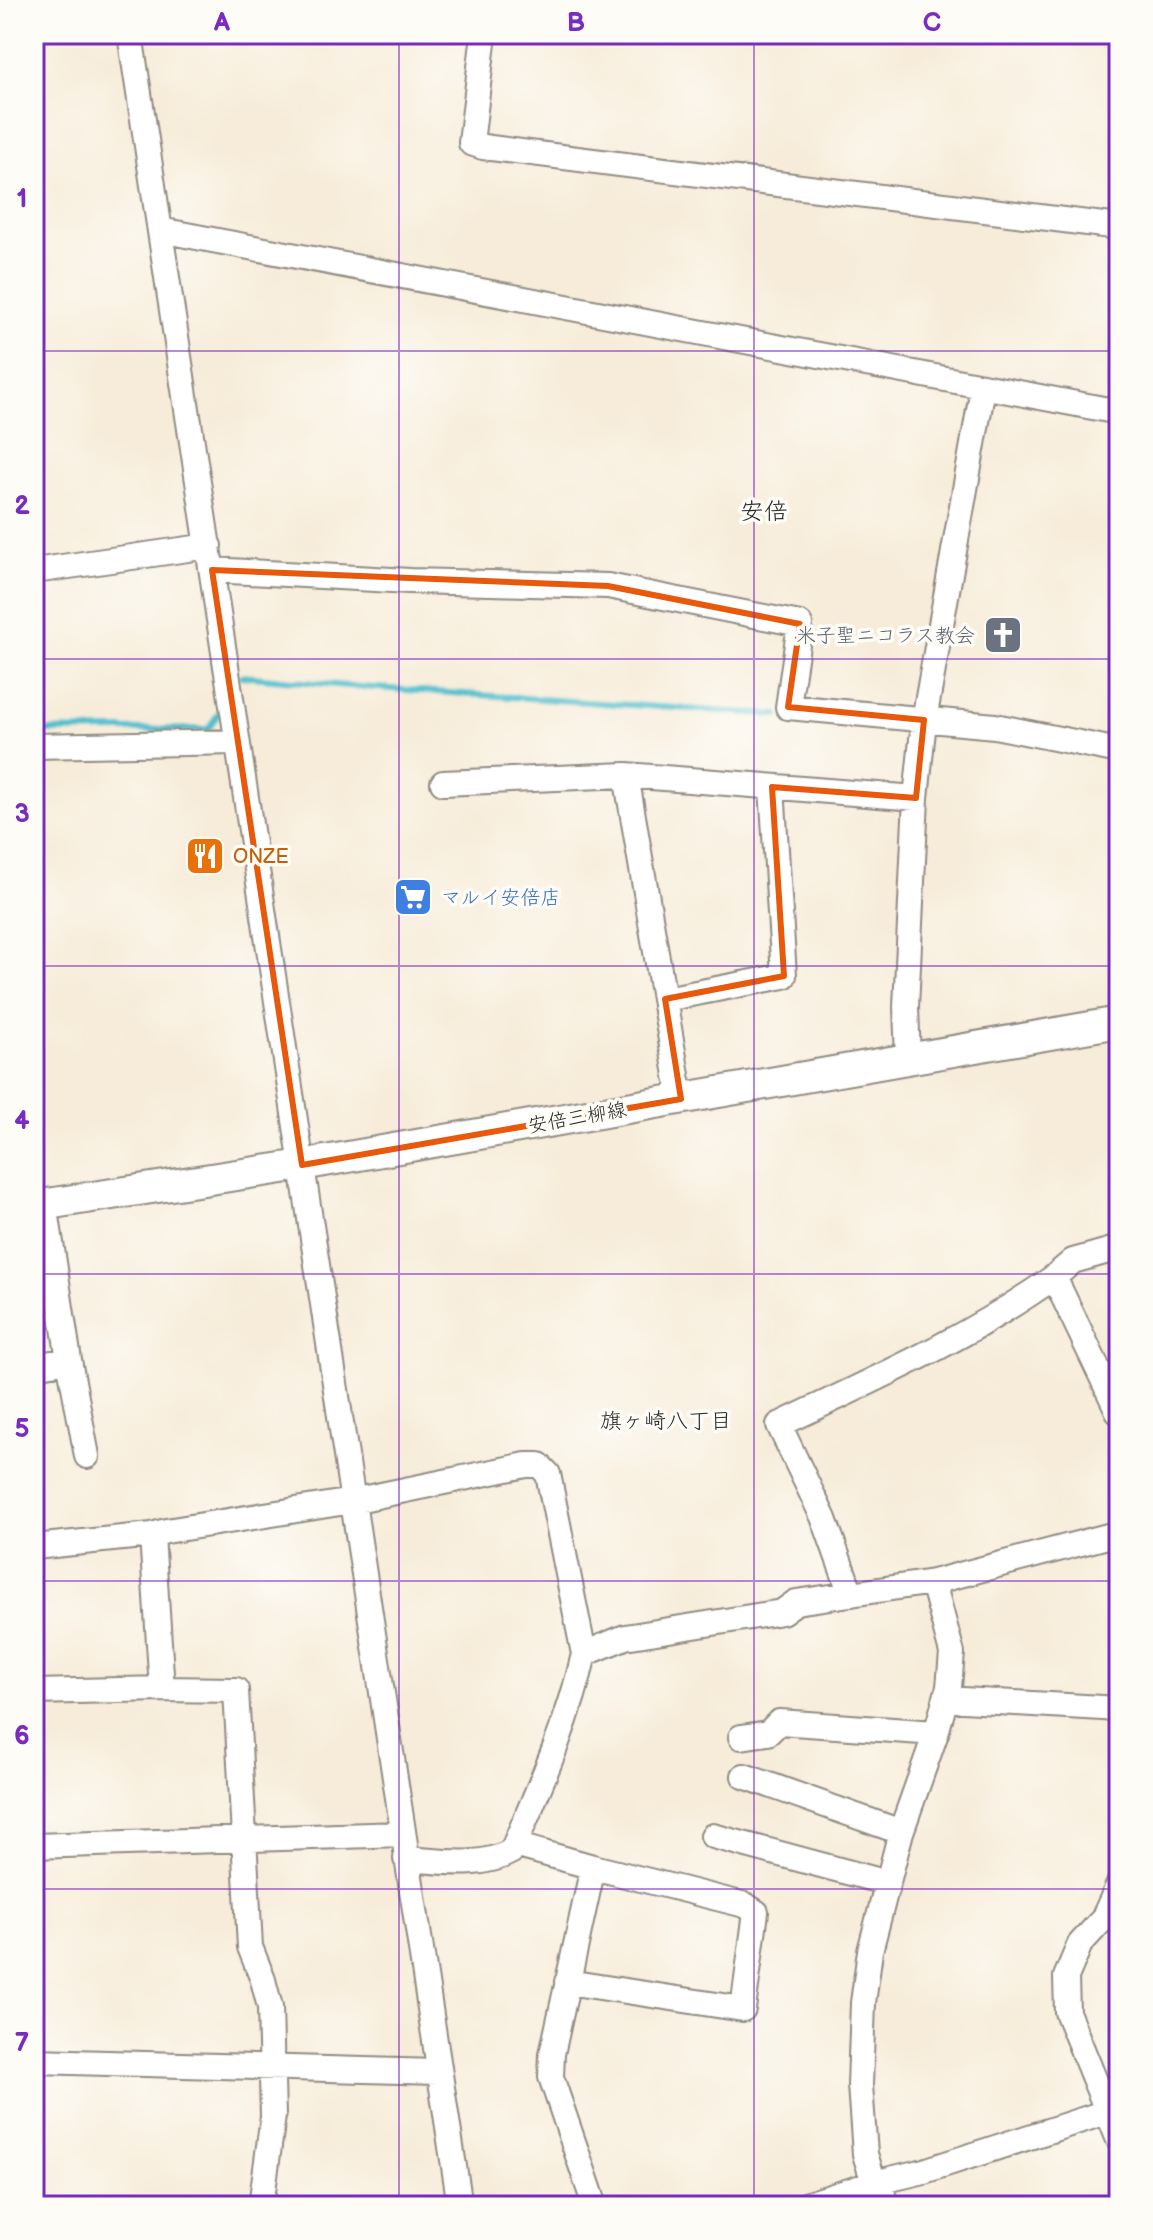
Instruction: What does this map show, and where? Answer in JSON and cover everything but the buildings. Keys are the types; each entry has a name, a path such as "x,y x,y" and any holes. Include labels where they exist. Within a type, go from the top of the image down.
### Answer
{"street":[{"path":"130,34 460,2206"},
{"path":"484,34 471,143 483,147 1119,227"},
{"path":"160,230 1119,412"},
{"path":"908,1058 906,1007 916,798 924,720 983,388"},
{"path":"34,571 211,558 410,581 608,586 800,624 788,707 995,726 1119,751"},
{"path":"34,746 237,742"},
{"path":"443,783 626,775 916,798"},
{"path":"626,775 681,1099"},
{"path":"665,999 784,976 772,787"},
{"name":"安倍三柳線","path":"40,1205 302,1165 1119,1022"},
{"path":"40,1205 87,1456"},
{"path":"851,1594 824,1519 779,1425 925,1355 1016,1304 1073,1261 1119,1248"},
{"path":"1054,1277 1119,1413"},
{"path":"34,1366 69,1360"},
{"path":"34,1547 152,1535 539,1465 548,1474 584,1654 572,1697 512,1851 499,1859 480,1862 406,1859"},
{"path":"584,1654 625,1637 782,1612 796,1602 933,1582 1119,1533"},
{"path":"152,1535 162,1689"},
{"path":"886,2206 885,2198 874,2183 865,2154 860,2085 863,2003 870,1951 901,1832 946,1699 952,1653 933,1582"},
{"path":"34,1692 236,1690 250,1947 270,2007 273,2116 261,2206"},
{"path":"946,1699 1119,1709"},
{"path":"741,1737 768,1733 779,1722 936,1733"},
{"path":"744,1776 901,1832"},
{"path":"34,1846 402,1834"},
{"path":"713,1836 888,1883"},
{"path":"515,1845 745,1905 756,1912 743,2009 567,1982"},
{"path":"593,1867 552,2054 551,2077 595,2206"},
{"path":"1119,1884 1103,1919 1080,1944 1066,1977 1067,2012 1114,2109 1119,2140"},
{"path":"34,2061 438,2072"},
{"path":"802,2206 924,2171 1114,2109"}],"highlighted area":[{"path":"212,570 608,586 800,624 788,707 924,720 916,798 772,787 784,976 665,999 681,1099 302,1165"}],"waterway":[{"path":"34,731 208,729 221,710 213,662"},
{"path":"242,676 778,715"}],"place":[{"name":"米子聖ニコラス教会","path":"1003,635"},
{"name":"ONZE","path":"205,856"},
{"name":"マルイ安倍店","path":"413,897"}],"district":[{"name":"安倍","path":"764,511"},
{"name":"旗ヶ崎八丁目","path":"666,1420"}]}
